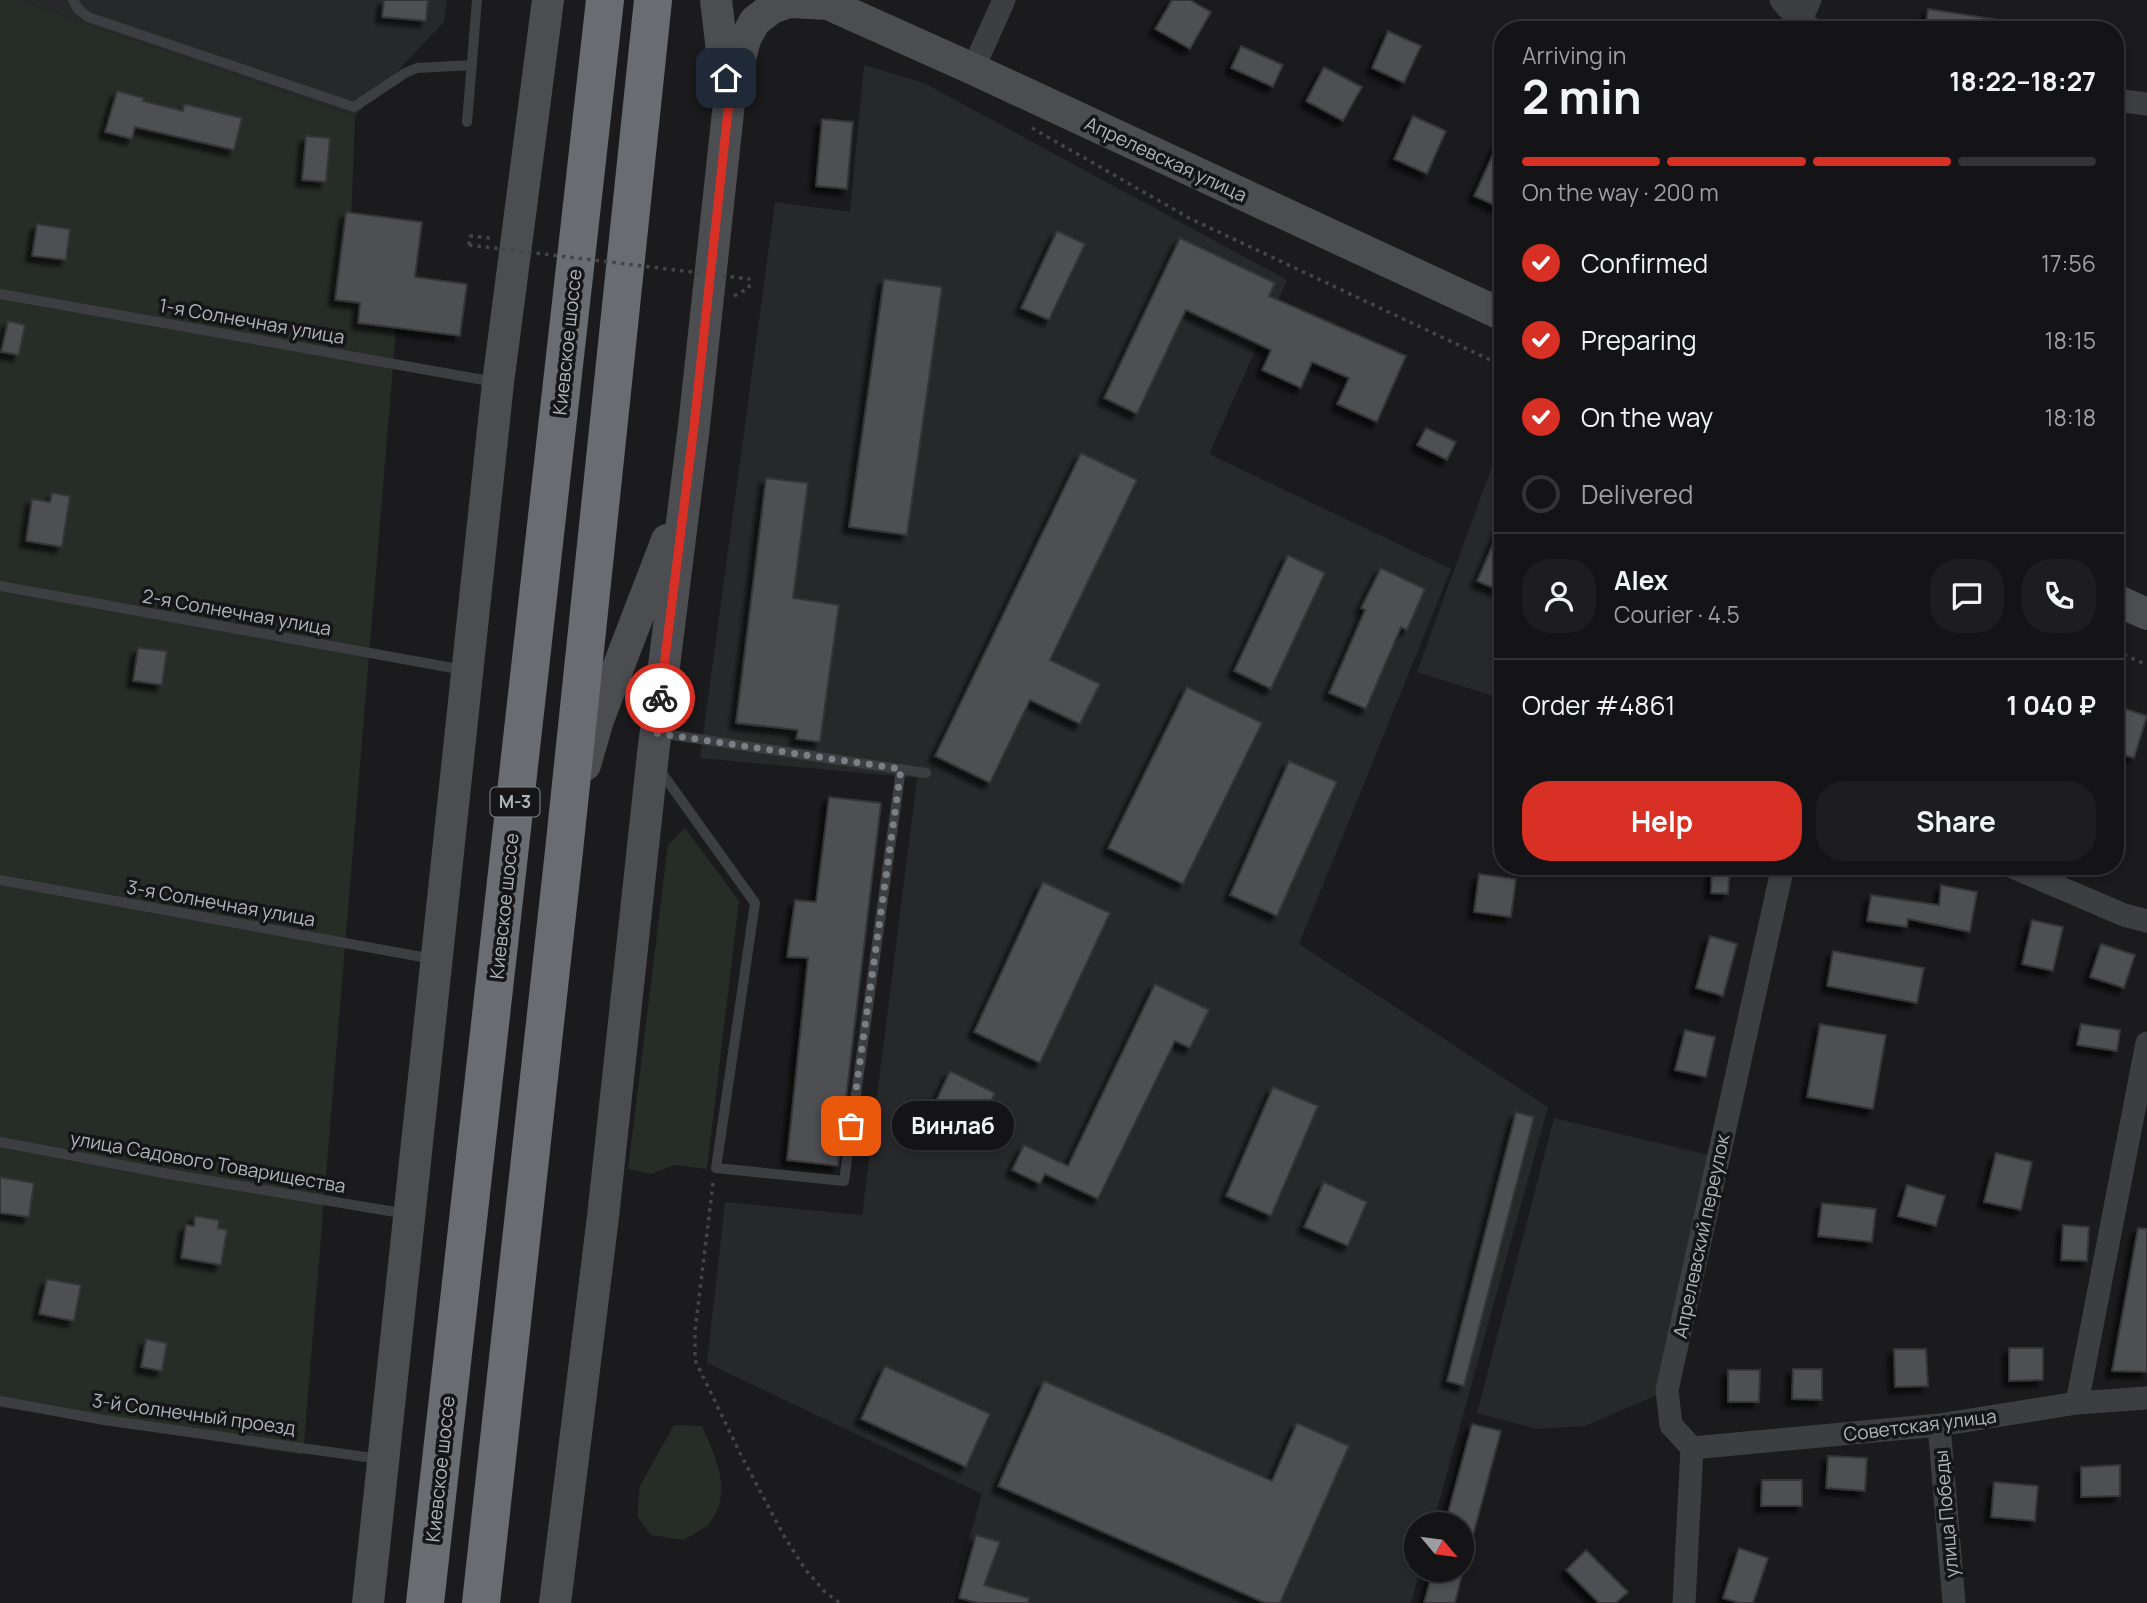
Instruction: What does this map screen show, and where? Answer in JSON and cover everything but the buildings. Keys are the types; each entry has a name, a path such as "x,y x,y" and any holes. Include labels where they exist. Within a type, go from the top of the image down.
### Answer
{"highway":[{"name":"Киевское шоссе","path":"425,1603 605,0"},
{"name":"М-3","path":"481,1603 564,851 653,0"}],"main road":[{"path":"368,1603 498,383 548,0"},
{"path":"716,0 729,103"},
{"path":"555,1603 603,1217 654,743 694,426 729,103 745,39 755,21 772,8 789,2 824,2"},
{"name":"Апрелевская улица","path":"824,2 1494,311"},
{"path":"564,851 598,720 665,547 694,426"},
{"path":"2124,604 2147,614"},
{"path":"487,1550 489,1603"}],"street":[{"path":"973,69 1004,0"},
{"path":"1781,0 1798,21"},
{"path":"1806,21 1810,0"},
{"path":"2124,101 2147,104"},
{"name":"Апрелевский переулок","path":"1692,1448 1671,1425 1667,1390 1781,875"},
{"path":"2031,875 2124,915 2147,921"},
{"path":"2077,1403 2147,1043"},
{"name":"Советская улица","path":"1692,1448 1939,1425 2077,1403 2147,1398"},
{"name":"улица Победы","path":"1939,1425 1954,1603"},
{"path":"1684,1603 1692,1448"}],"lane":[{"path":"73,0 78,9 88,17 354,107 405,73 418,68 472,65"},
{"path":"467,122 477,0"},
{"name":"1-я Солнечная улица","path":"0,294 498,383"},
{"name":"2-я Солнечная улица","path":"0,586 467,671"},
{"path":"901,769 844,1181 716,1168 755,903 658,767 654,743 901,769 926,773"},
{"name":"3-я Солнечная улица","path":"0,880 436,960"},
{"name":"улица Садового Товарищества","path":"0,1142 163,1173 410,1214"},
{"name":"3-й Солнечный проезд","path":"0,1401 104,1420 383,1459"}],"path":[{"path":"1029,125 1189,218 1494,362"},
{"path":"501,239 470,236 469,245 750,279 749,288"},
{"path":"726,289 729,266"},
{"path":"2124,654 2147,665"},
{"path":"716,1168 698,1303 695,1360 740,1454 785,1536 805,1569 840,1603"}],"shaded area":[{"path":"0,0 18,0 355,116 351,224 397,317 303,1455 0,1407"},
{"path":"18,0 447,0 444,22 355,116"},
{"path":"864,65 924,83 1287,280 1209,454 1451,569 1299,944 1548,1107 1436,1512 1404,1512 1404,1582 1417,1582 1411,1603 951,1603 982,1494 707,1363 725,1202 862,1215 917,778 700,758 775,202 850,212"},
{"path":"1494,461 1494,696 1417,672"},
{"path":"685,828 739,901 707,1169 675,1165 651,1174 628,1169 668,845"},
{"path":"1554,1118 1713,1156 1657,1395 1585,1426 1537,1429 1477,1413"},
{"path":"674,1425 702,1426 720,1473 721,1497 711,1521 684,1540 651,1535 637,1516 640,1486"}],"way so far":[{"path":"660,698 655,733 901,769 851,1126"}],"place":[{"name":"Винлаб","path":"851,1126"}],"route":[{"path":"660,698 694,426 729,103 726,78"}]}
